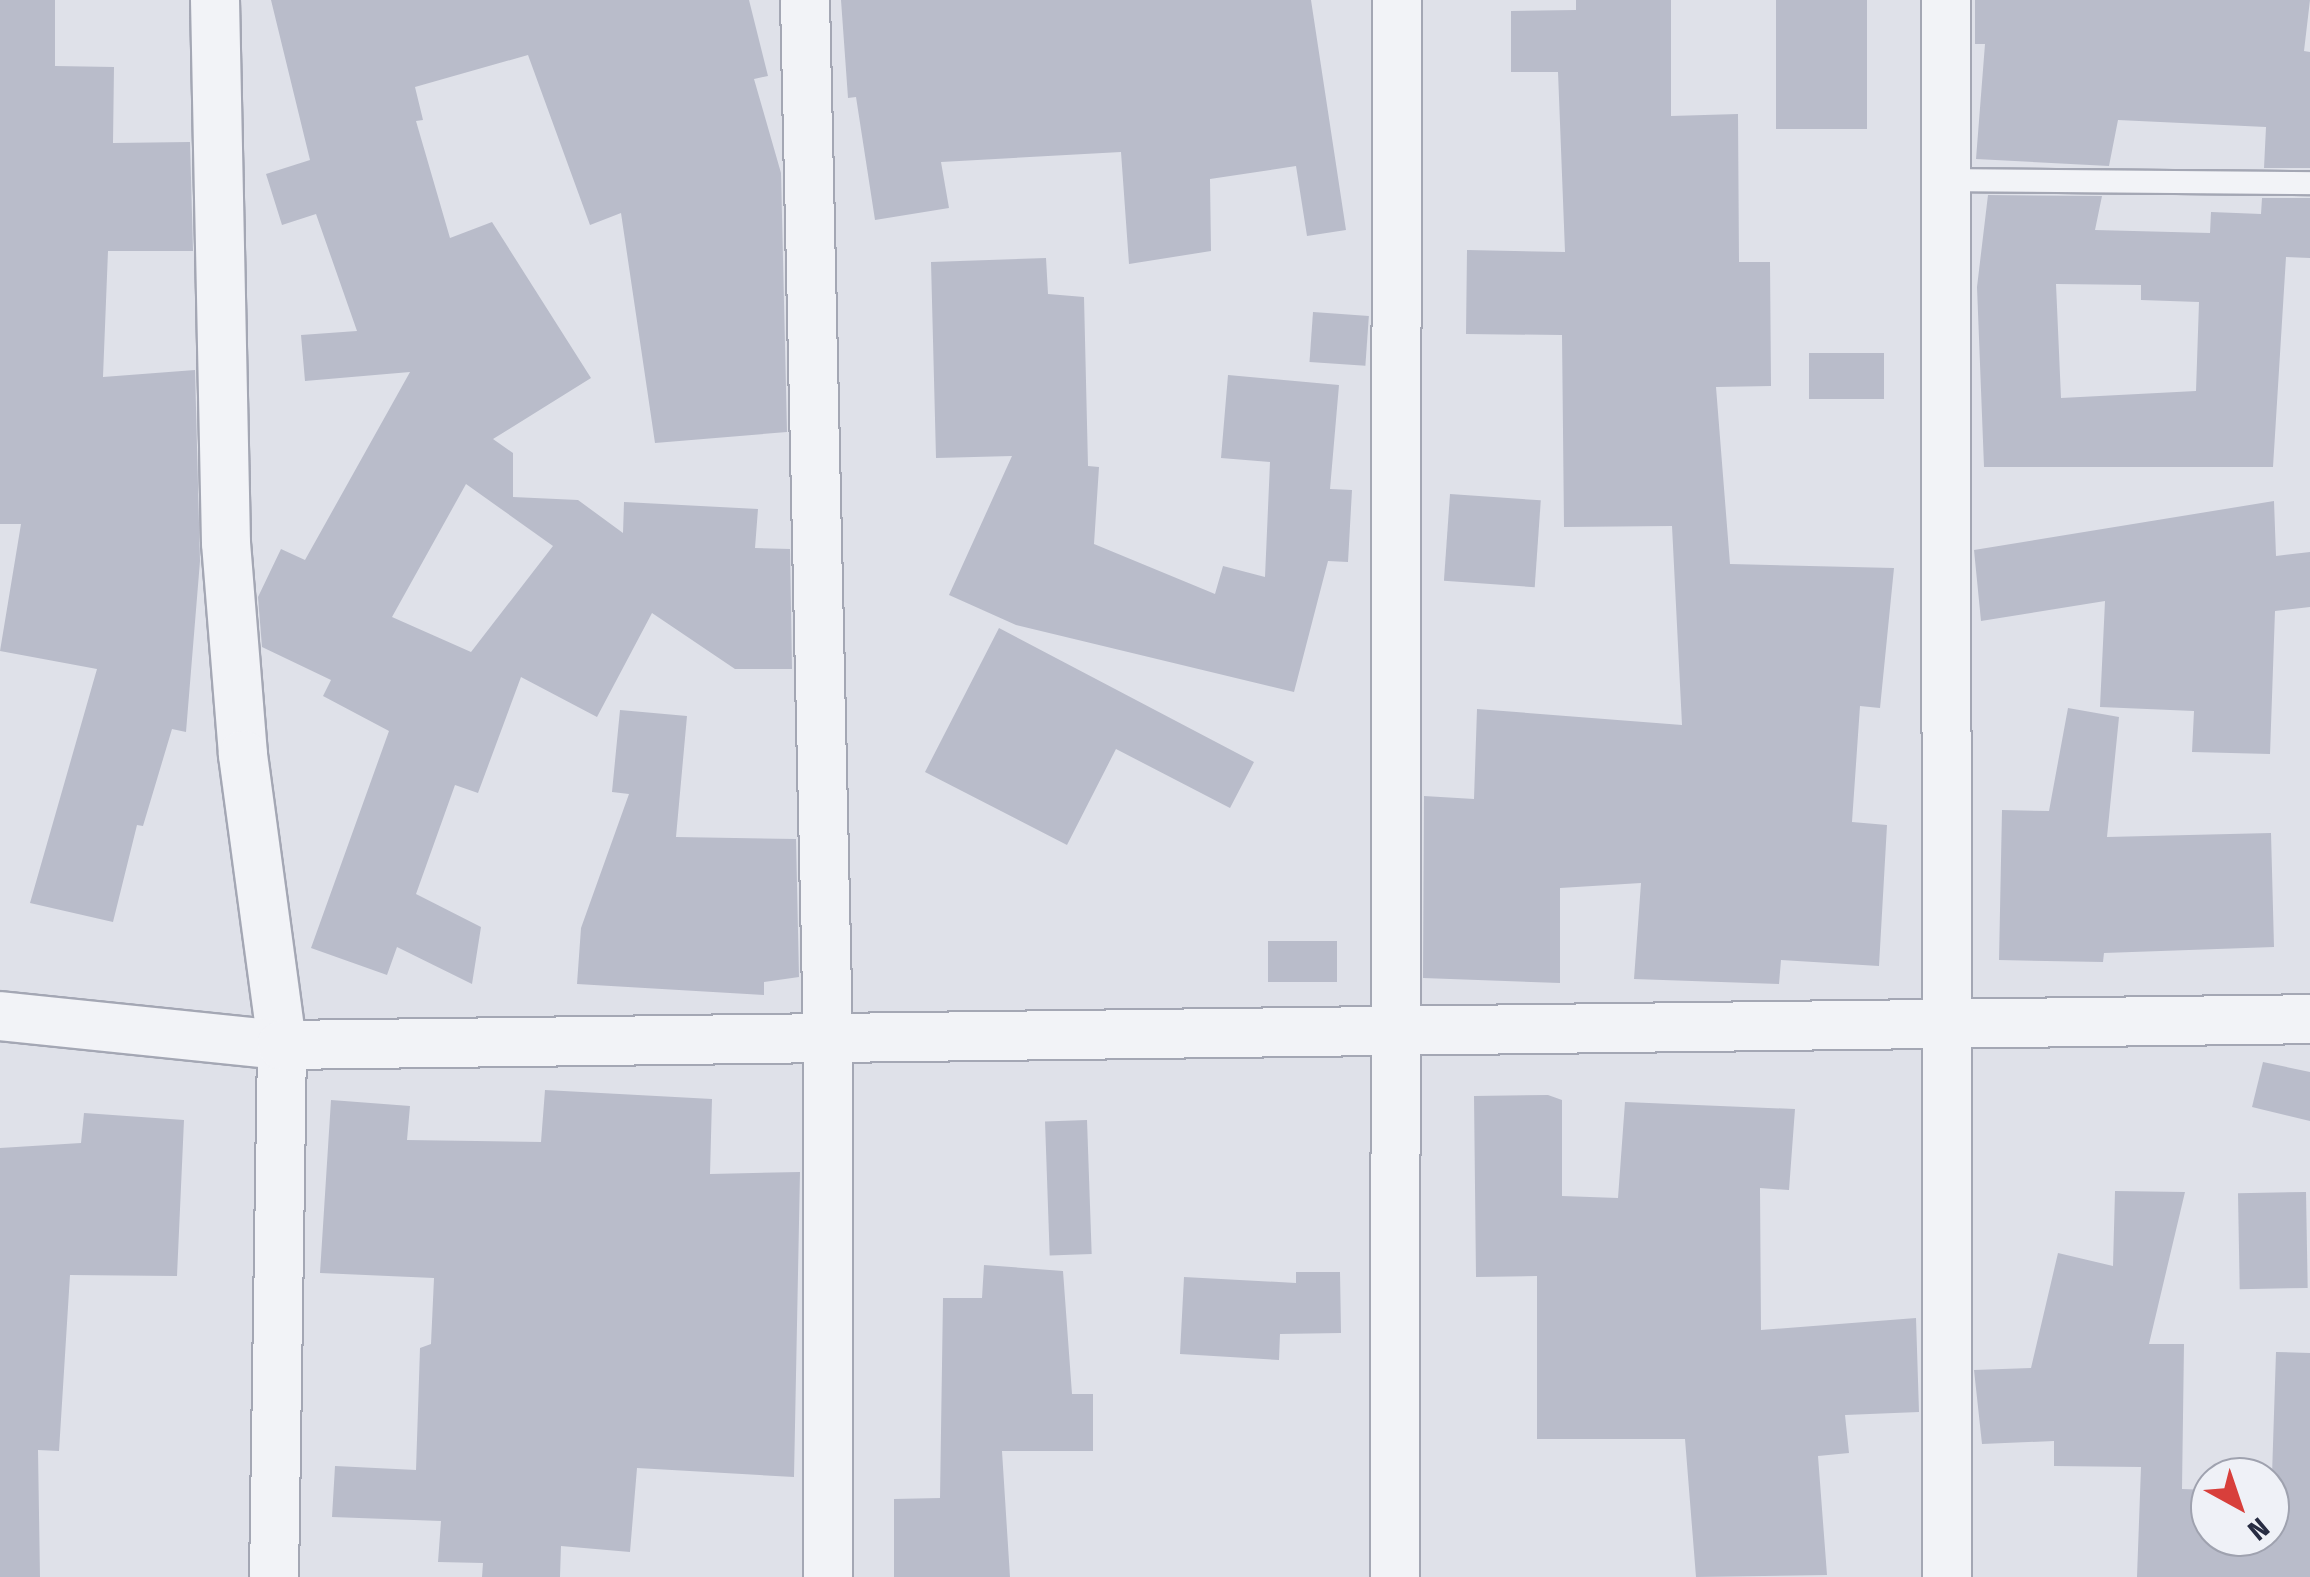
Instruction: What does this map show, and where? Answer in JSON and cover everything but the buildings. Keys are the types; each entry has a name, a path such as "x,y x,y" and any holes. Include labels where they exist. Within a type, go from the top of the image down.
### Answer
{"street":[{"path":"215,0 226,543 242,755 282,1045 274,1577"},
{"path":"806,0 828,1034 828,1577"},
{"path":"1394,1577 1397,0"},
{"path":"1946,0 1950,180 1945,1026 1947,1577"},
{"path":"0,1016 282,1045 1398,1025 1945,1026 2310,1019"}],"lane":[{"path":"1950,180 2310,184"}]}
